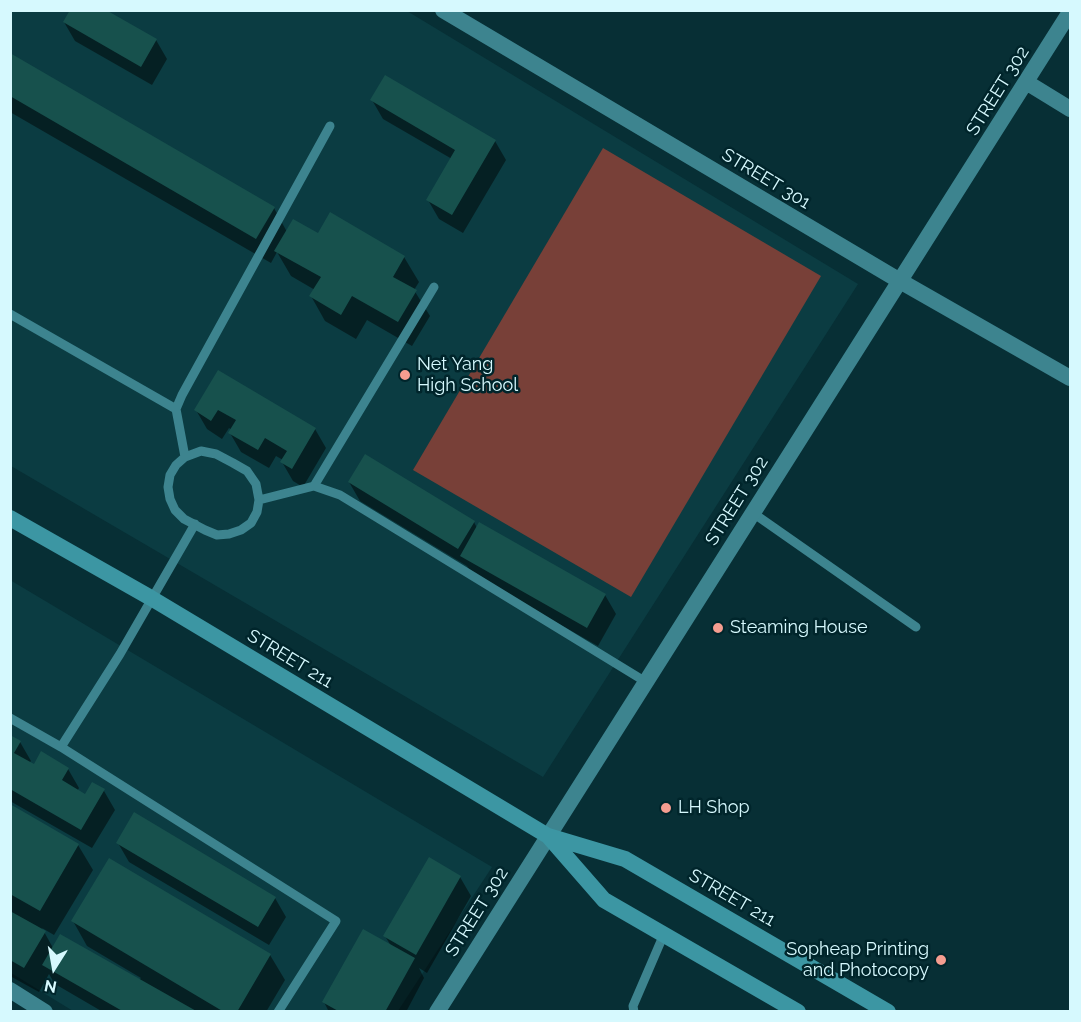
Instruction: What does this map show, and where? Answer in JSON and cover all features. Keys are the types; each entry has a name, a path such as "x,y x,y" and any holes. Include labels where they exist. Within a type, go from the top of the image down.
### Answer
{"main road":[{"name":"STREET 211","path":"10,518 151,598 548,836 625,859 888,1011"},
{"name":"STREET 211","path":"548,836 604,900 798,1011"}],"street":[{"name":"STREET 301","path":"443,10 900,281 1071,378"},
{"name":"STREET 302","path":"437,1011 1071,12"},
{"path":"1026,82 1071,109"},
{"path":"10,990 45,1011"}],"lane":[{"path":"185,457 176,409 330,126"},
{"path":"314,486 434,287"},
{"path":"10,314 176,409"},
{"path":"201,452 216,454 247,471 256,484 259,500 257,512 251,523 230,534 217,535 184,519 175,510 168,487 170,476 176,465 185,457 201,452"},
{"path":"259,500 314,486 340,495 646,681"},
{"path":"753,513 916,627"},
{"path":"61,747 120,654 195,525"},
{"path":"10,718 61,747 336,921 278,1011"},
{"path":"634,1011 633,1006 664,933"}],"shaded area":[{"name":"Net Yang High School","path":"11,11 407,11 858,284 543,777 11,466"},
{"path":"603,148 821,276 631,597 413,470"},
{"path":"10,580 492,867 398,1011 73,1011 11,973"}],"building":[{"path":"70,10 106,10 157,39 141,67 63,22"},
{"path":"10,53 275,207 256,239 10,96"},
{"path":"385,75 496,140 452,215 426,200 455,150 370,100"},
{"path":"330,212 405,256 393,277 417,290 398,322 352,296 341,315 309,296 321,277 274,251 293,219 318,233"},
{"path":"218,370 316,428 292,469 280,462 287,451 265,438 258,450 228,433 236,420 218,410 211,421 194,410"},
{"path":"365,454 475,521 458,549 348,482"},
{"path":"479,522 606,594 587,628 460,556"},
{"path":"10,735 21,741 14,753 34,764 41,751 69,768 62,780 85,794 92,782 105,789 81,830 10,789"},
{"path":"10,804 79,844 40,911 10,894"},
{"path":"134,812 276,897 258,927 116,843"},
{"path":"429,857 461,876 416,955 383,936"},
{"path":"109,858 271,954 237,1012 224,1012 71,921"},
{"path":"10,911 46,931 24,968 10,960"},
{"path":"363,929 415,958 385,1012 340,1012 322,1002"},
{"path":"60,934 198,1012 124,1012 42,965"}],"place":[{"name":"Net Yang High School","path":"405,375"},
{"name":"Steaming House","path":"718,628"},
{"name":"LH Shop","path":"666,808"},
{"name":"Sopheap Printing and Photocopy","path":"941,960"}]}
